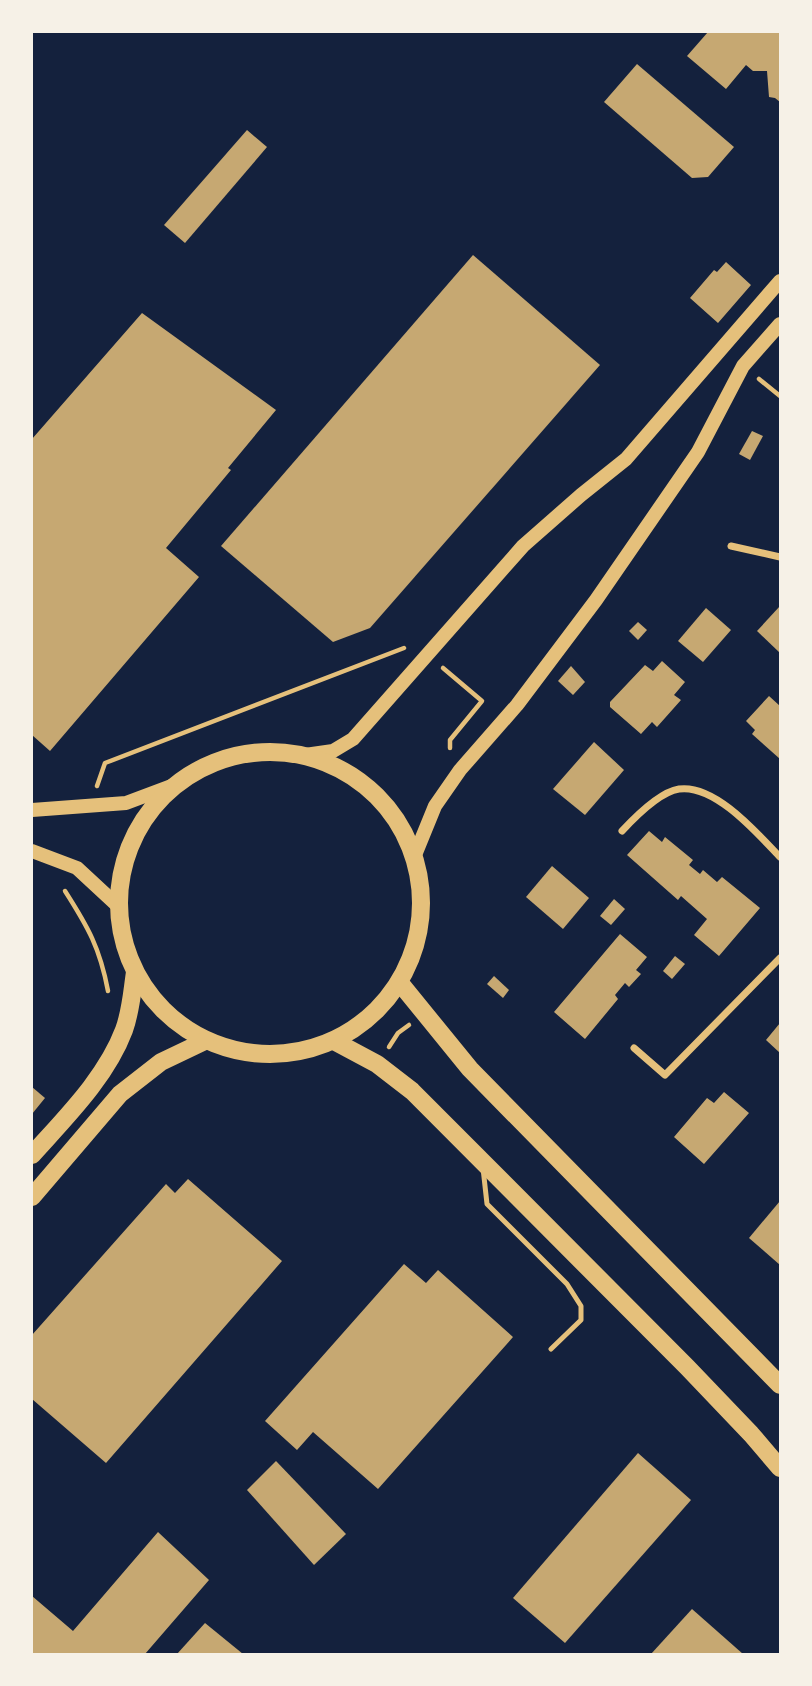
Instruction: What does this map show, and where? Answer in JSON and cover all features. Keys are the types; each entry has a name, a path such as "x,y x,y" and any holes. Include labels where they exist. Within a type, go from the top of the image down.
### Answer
{"main road":[{"path":"32,810 126,803 174,785 214,762 259,752 304,755 333,751 353,739 523,546 580,495 626,459 780,281"},
{"path":"415,855 435,806 460,770 517,705 596,600 698,452 743,366 780,324"},
{"path":"174,785 143,819 124,861 118,906 122,940 135,972 144,988 171,1019 205,1041 247,1054 292,1054 334,1041 372,1017 400,983 418,943 423,898 415,855 391,809 352,775 304,755"},
{"path":"32,851 77,868 118,906"},
{"path":"32,1156 91,1088 123,1032 130,1009 135,972"},
{"path":"400,983 470,1069 780,1385"},
{"path":"32,1197 120,1094 161,1062 205,1041"},
{"path":"334,1041 377,1064 412,1091 751,1434 780,1468"}],"street":[{"path":"731,546 780,557"},
{"path":"622,831 645,807 678,789 707,792 745,822 780,857"},
{"path":"634,1048 665,1075 780,958"}],"lane":[{"path":"482,1161 487,1204 567,1284 581,1306 581,1320 551,1349"}],"path":[{"path":"743,366 780,396"},
{"path":"95,793 105,763 412,645 482,701"},
{"path":"65,891 91,931 102,960 108,1003"},
{"path":"377,1064 398,1033 424,1015"}],"building":[{"path":"708,32 780,32 780,102 769,97 767,71 753,71 746,65 726,89 687,56"},
{"path":"637,64 734,147 708,177 692,178 604,102"},
{"path":"247,130 267,147 185,243 164,225"},
{"path":"473,255 600,365 370,628 333,642 221,546"},
{"path":"726,262 751,285 718,323 690,298 714,270 717,272"},
{"path":"142,313 276,410 228,468 231,470 166,548 199,577 50,751 32,735 32,439"},
{"path":"752,431 763,436 750,460 739,454"},
{"path":"780,606 780,653 757,631"},
{"path":"706,608 731,630 703,662 678,641"},
{"path":"638,622 647,630 638,640 629,631"},
{"path":"662,661 685,682 674,695 681,700 657,727 652,722 641,734 610,707 610,702 645,665 653,671"},
{"path":"571,666 585,682 573,695 558,681"},
{"path":"769,696 780,706 780,759 752,734 755,730 746,721"},
{"path":"594,742 624,770 585,815 553,789"},
{"path":"649,831 662,842 665,837 693,860 689,865 700,874 703,870 717,882 722,877 760,908 719,956 694,935 707,919 681,896 678,900 627,855"},
{"path":"552,866 589,898 563,929 526,897"},
{"path":"614,899 625,909 611,925 600,916"},
{"path":"620,934 647,957 636,970 641,974 629,987 625,983 615,995 618,999 585,1039 554,1012"},
{"path":"675,956 685,964 672,979 663,971"},
{"path":"494,976 509,990 503,998 487,984"},
{"path":"780,1023 780,1053 766,1040"},
{"path":"32,1087 45,1098 32,1114"},
{"path":"724,1092 749,1113 704,1164 674,1137 707,1098 714,1103"},
{"path":"188,1179 282,1261 106,1463 32,1399 32,1335 166,1184 175,1193"},
{"path":"780,1201 780,1265 749,1238"},
{"path":"404,1264 426,1283 438,1270 513,1337 378,1489 313,1432 297,1450 265,1421"},
{"path":"638,1453 691,1500 565,1643 513,1598"},
{"path":"276,1461 346,1534 314,1565 247,1490"},
{"path":"158,1532 209,1580 145,1654 32,1654 32,1596 73,1631"},
{"path":"692,1609 743,1654 651,1654"},
{"path":"205,1623 243,1654 177,1654"}]}
